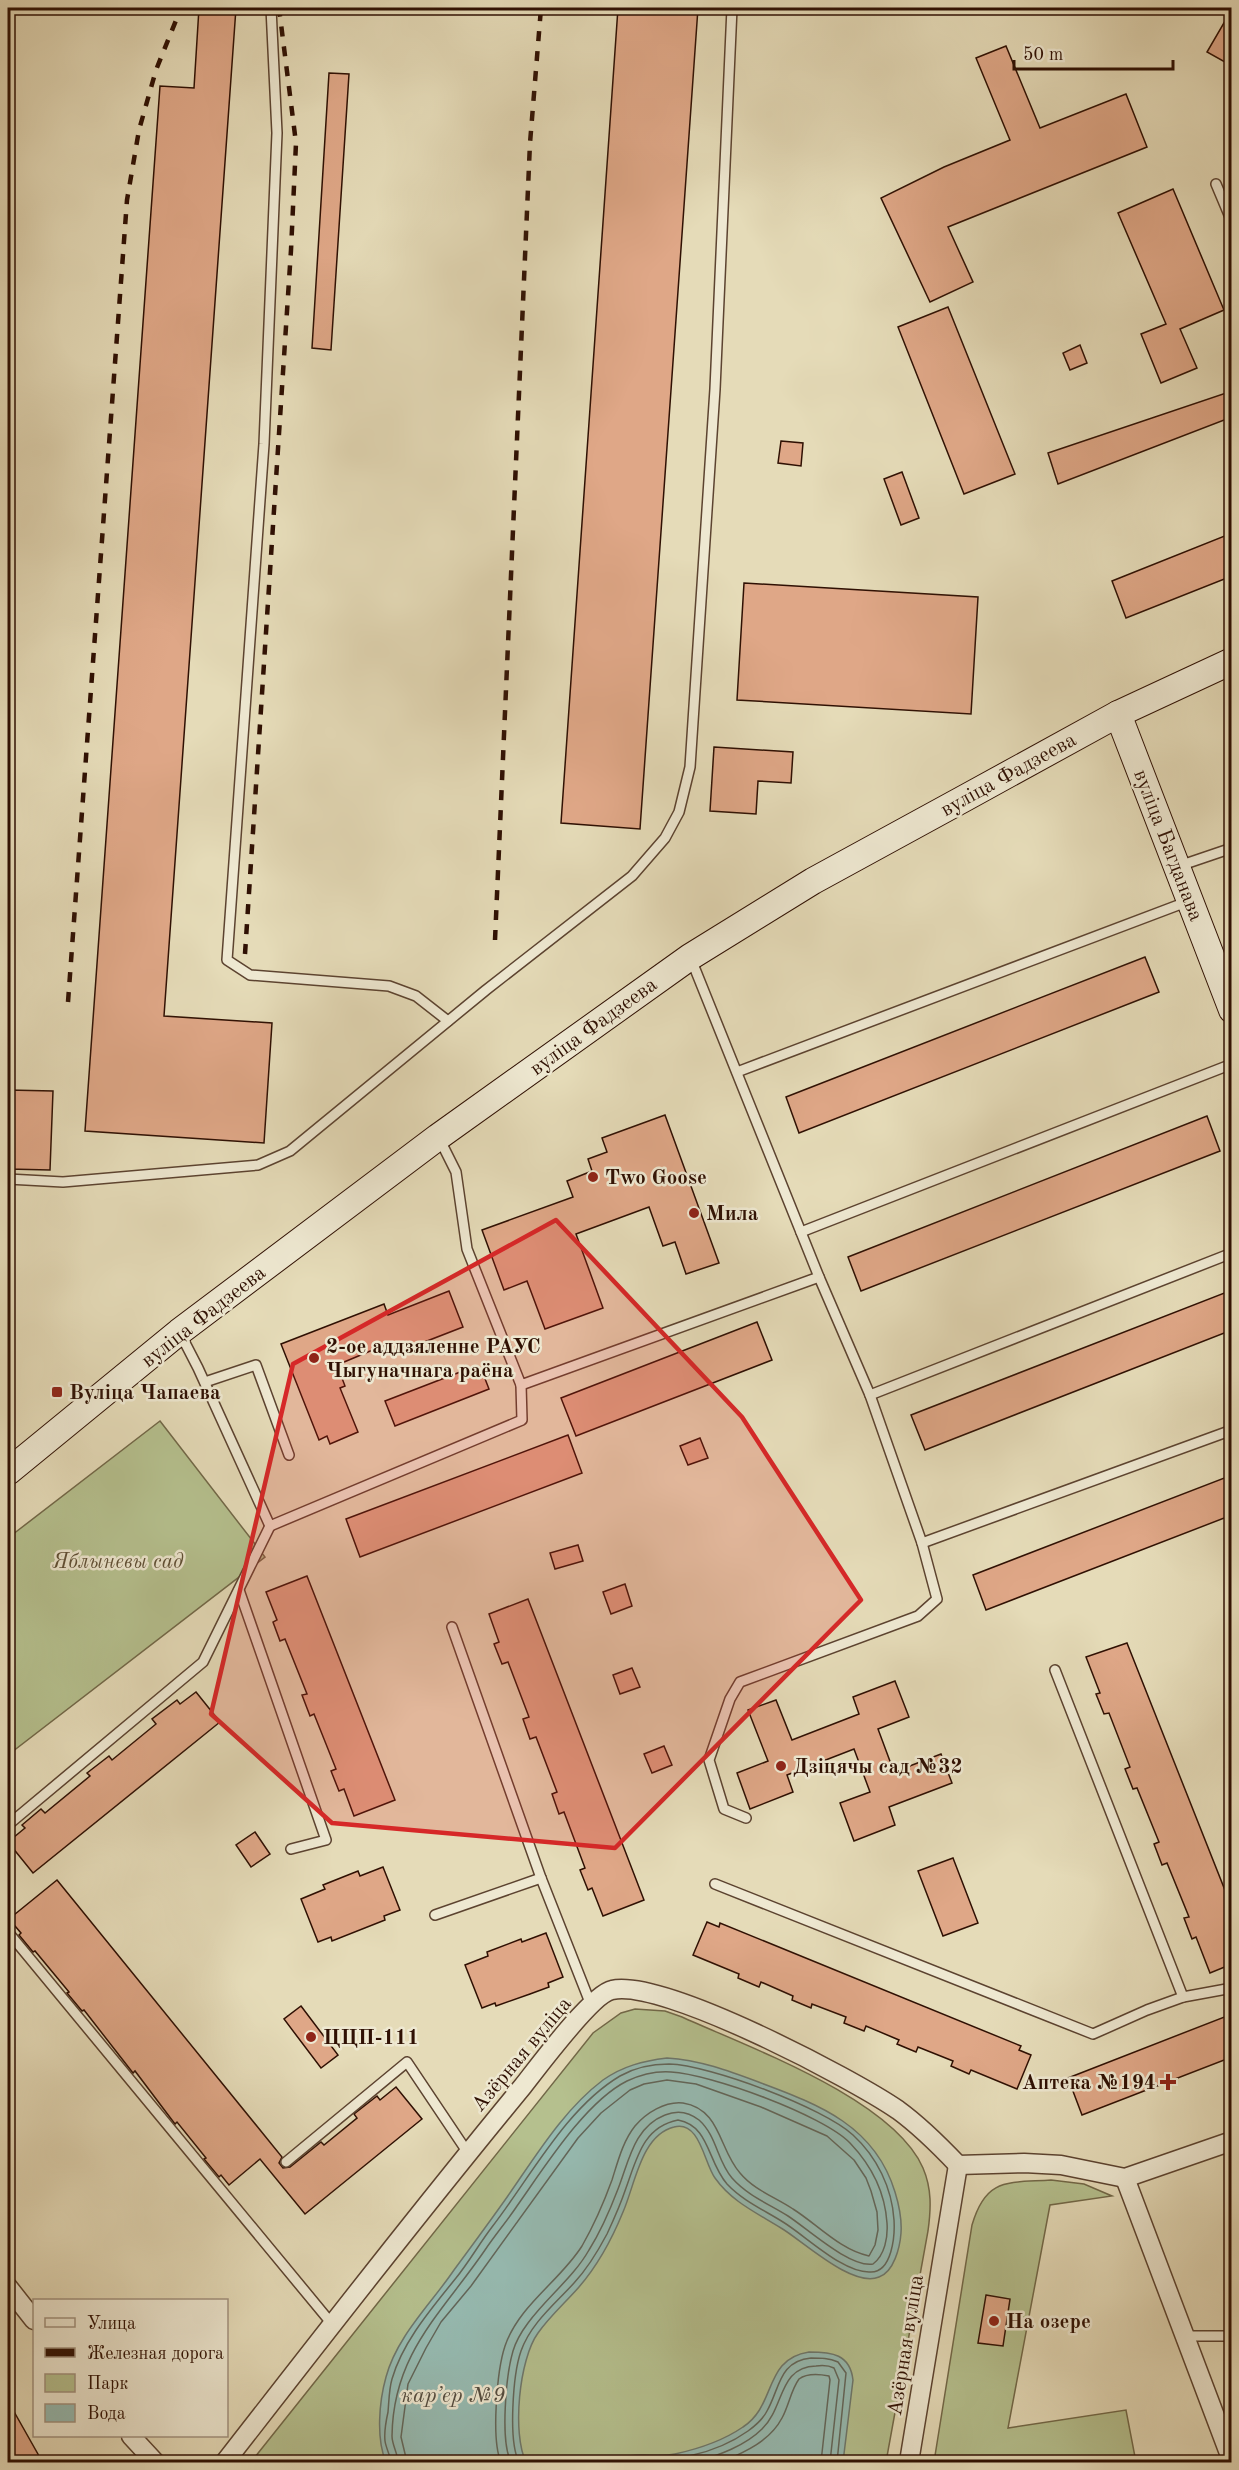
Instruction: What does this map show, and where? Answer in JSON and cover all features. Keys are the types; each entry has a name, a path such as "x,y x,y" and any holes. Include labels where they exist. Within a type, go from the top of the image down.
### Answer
{"street":[{"name":"вуліца Фадзеева","path":"8,1472 179,1332 438,1137 690,957 813,881 1118,714 1232,660"},
{"name":"вуліца Багданава","path":"1118,714 1232,1010"},
{"name":"Азёрная вуліца","path":"225,2463 468,2153 591,2006 611,1990 635,1991 669,1999 736,2025 825,2066 900,2112 930,2136 958,2164 909,2463"},
{"path":"958,2164 1061,2165 1125,2178 1232,2141"},
{"path":"1125,2178 1232,2461"},
{"path":"8,2287 33,2319"},
{"path":"132,2437 155,2463"}],"lane":[{"path":"271,8 270,29 277,134 264,444 227,960 250,975 389,986 416,996 448,1021"},
{"path":"8,1179 63,1182 258,1165 290,1151 448,1021 632,876 666,838 679,812 690,767 715,389 732,8"},
{"path":"1216,184 1232,222"},
{"path":"1177,867 1232,848"},
{"path":"737,1072 1190,901"},
{"path":"690,957 819,1277 870,1395 922,1543 937,1599 918,1616 740,1682 730,1700 709,1760 724,1809 746,1818"},
{"path":"801,1232 1232,1064"},
{"path":"8,1825 203,1662 270,1526 522,1420 520,1385 467,1249 456,1172 438,1137"},
{"path":"870,1395 1232,1253"},
{"path":"520,1385 819,1277"},
{"path":"179,1332 205,1382 270,1526"},
{"path":"205,1382 256,1365 289,1455"},
{"path":"922,1543 1232,1430"},
{"path":"239,1590 326,1840 291,1849"},
{"path":"452,1627 541,1878 591,2006"},
{"path":"1055,1670 1184,1997"},
{"path":"435,1915 541,1878"},
{"path":"715,1884 1093,2034 1147,2010 1184,1997 1232,1988"},
{"path":"8,1932 332,2324"},
{"path":"286,2162 407,2062 468,2153"},
{"path":"1184,2336 1229,2336 1232,2343"}],"highlighted area":[{"path":"556,1220 742,1417 861,1600 615,1848 332,1823 211,1714 293,1364"}],"green space":[{"name":"Яблыневы сад","path":"160,1421 265,1557 8,1755 8,1538"},
{"path":"635,2009 665,2011 682,2017 816,2078 851,2098 882,2120 907,2143 923,2168 930,2199 928,2231 886,2462 251,2462 593,2033 621,2013"},
{"path":"1051,2180 1084,2184 1112,2196 1050,2205 1008,2428 1126,2410 1136,2462 934,2462 972,2225 978,2209 992,2190 1001,2186"}],"water":[{"name":"карʼер №9","path":"667,2058 714,2067 783,2091 824,2110 859,2134 874,2150 886,2169 899,2207 901,2223 898,2252 889,2270 879,2277 868,2279 855,2276 828,2262 729,2194 715,2178 695,2136 683,2127 674,2127 663,2132 647,2150 623,2212 604,2251 586,2279 538,2333 531,2345 522,2378 519,2416 519,2434 526,2462 386,2462 380,2432 382,2398 391,2362 406,2334 574,2106 603,2080 618,2071 641,2063"},
{"path":"809,2352 838,2356 844,2360 851,2371 853,2380 843,2462 612,2462 626,2456 667,2455 684,2452 710,2444 736,2432 754,2418 784,2364 794,2356"}],"building":[{"path":"199,8 236,8 164,1016 272,1023 264,1143 85,1131 160,86 194,88"},
{"path":"618,8 698,8 640,829 561,823"},
{"path":"1232,9 1232,66 1207,52"},
{"path":"1006,46 1040,128 1126,94 1147,147 948,227 973,282 930,302 881,198 944,167 1010,140 976,58"},
{"path":"329,73 349,74 331,350 312,348"},
{"path":"1173,189 1224,310 1180,329 1197,368 1161,383 1141,334 1166,324 1118,213"},
{"path":"948,307 1015,474 964,494 898,327"},
{"path":"1080,345 1087,363 1070,370 1063,353"},
{"path":"1232,391 1232,417 1058,484 1048,453"},
{"path":"781,441 803,443 801,466 778,463"},
{"path":"902,472 919,518 901,525 884,479"},
{"path":"1232,533 1232,576 1126,618 1112,581"},
{"path":"744,583 978,597 971,714 737,700"},
{"path":"714,747 793,752 791,783 758,781 756,814 710,811"},
{"path":"1145,957 1159,992 799,1133 786,1097"},
{"path":"8,1090 53,1091 50,1170 8,1169"},
{"path":"665,1115 719,1263 686,1274 675,1242 663,1246 649,1207 576,1234 603,1308 545,1329 527,1281 504,1290 482,1230 573,1197 567,1181 592,1171 588,1159 607,1152 602,1138"},
{"path":"1207,1116 1220,1151 861,1291 848,1257"},
{"path":"1232,1290 1232,1330 925,1450 911,1415"},
{"path":"449,1291 463,1327 414,1346 412,1344 391,1352 387,1344 337,1365 345,1386 340,1388 358,1432 330,1444 327,1436 319,1440 281,1344 384,1304 388,1315"},
{"path":"757,1322 772,1360 576,1436 561,1398"},
{"path":"468,1369 471,1375 482,1371 489,1389 395,1426 385,1401"},
{"path":"568,1435 582,1473 360,1557 346,1519"},
{"path":"700,1438 708,1458 688,1465 680,1446"},
{"path":"1232,1475 1232,1515 986,1610 973,1575"},
{"path":"578,1545 583,1561 555,1569 550,1553"},
{"path":"307,1576 395,1800 354,1816 344,1789 339,1791 331,1771 336,1769 314,1714 310,1716 302,1695 307,1694 285,1639 280,1641 273,1622 277,1620 266,1592"},
{"path":"625,1584 632,1606 611,1614 603,1592"},
{"path":"528,1599 644,1900 603,1916 592,1888 588,1890 580,1870 585,1868 564,1812 559,1814 552,1794 557,1792 536,1737 530,1739 523,1719 529,1717 508,1662 502,1664 494,1644 499,1642 489,1614"},
{"path":"1127,1643 1232,1908 1232,1964 1210,1973 1196,1937 1192,1939 1184,1918 1189,1917 1167,1863 1162,1865 1154,1844 1159,1842 1137,1788 1133,1789 1125,1769 1130,1767 1109,1713 1104,1714 1096,1694 1100,1693 1086,1657"},
{"path":"632,1668 640,1687 620,1694 613,1675"},
{"name":"Дзіцячы сад №32","path":"895,1681 909,1717 878,1729 894,1772 941,1754 952,1783 889,1807 895,1825 854,1841 840,1803 870,1792 854,1749 787,1775 793,1792 750,1809 737,1773 768,1761 748,1710 776,1700 792,1740 859,1714 853,1697"},
{"path":"196,1692 220,1722 33,1873 8,1842 25,1828 22,1825 41,1809 45,1813 90,1776 87,1773 109,1756 112,1760 156,1724 152,1719 177,1700 180,1704"},
{"path":"664,1746 672,1765 652,1773 644,1754"},
{"path":"255,1832 270,1854 251,1867 236,1845"},
{"path":"953,1858 978,1923 943,1936 918,1871"},
{"path":"383,1867 400,1910 384,1916 385,1920 332,1941 331,1937 318,1942 301,1899 325,1889 323,1885 358,1871 360,1876"},
{"path":"57,1880 282,2157 279,2163 283,2168 290,2167 321,2142 324,2145 357,2118 354,2114 377,2096 380,2100 396,2087 422,2119 305,2214 260,2159 229,2185 204,2159 206,2158 177,2122 175,2124 135,2071 133,2073 84,2010 82,2011 67,1993 69,1992 19,1935 21,1933 9,1919"},
{"path":"707,1922 719,1927 720,1923 1021,2046 1019,2050 1031,2055 1017,2089 971,2070 969,2074 951,2066 953,2061 918,2047 916,2052 897,2044 899,2040 866,2026 864,2031 844,2023 846,2017 812,2004 811,2008 792,2000 793,1996 761,1982 759,1987 738,1978 739,1974 693,1955"},
{"path":"546,1933 563,1977 548,1983 549,1987 496,2006 495,2003 482,2008 465,1965 488,1956 487,1952 521,1939 522,1942"},
{"name":"ЦЦП-111","path":"301,2006 338,2055 321,2068 284,2019"},
{"path":"1232,2014 1232,2057 1082,2115 1068,2078"},
{"name":"На озере","path":"986,2295 1010,2299 1003,2346 978,2343"},
{"path":"8,2401 43,2463 8,2463"}],"railway":[{"path":"68,1002 127,200 139,130 156,70 181,8"},
{"path":"245,954 296,143 279,8"},
{"path":"495,940 530,143 541,8"}],"place":[{"name":"Two Goose","path":"593,1177"},
{"name":"Мила","path":"694,1213"},
{"name":"2-ое аддзяленне РАУС Чыгуначнага раёна","path":"314,1358"},
{"name":"Вуліца Чапаева","path":"57,1392"},
{"name":"Дзіцячы сад №32","path":"781,1766"},
{"name":"ЦЦП-111","path":"311,2037"},
{"name":"Аптека №194","path":"1168,2082"},
{"name":"На озере","path":"994,2321"}]}
